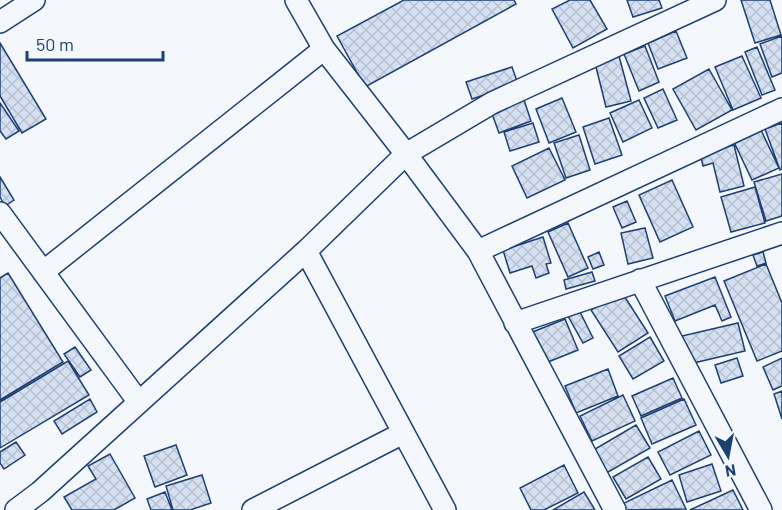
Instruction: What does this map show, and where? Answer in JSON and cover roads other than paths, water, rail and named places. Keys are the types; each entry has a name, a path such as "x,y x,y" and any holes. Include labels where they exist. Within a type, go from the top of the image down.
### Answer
{"street":[{"path":"0,22 34,0"},
{"path":"296,0 324,49 478,251 615,510"},
{"path":"16,510 44,501 138,401 306,251 406,154 492,103 715,0"},
{"path":"42,272 324,49"},
{"path":"478,251 782,109"},
{"path":"0,213 138,401"},
{"path":"515,323 640,280 779,240"},
{"path":"306,251 445,510"},
{"path":"640,280 761,510"},
{"path":"254,510 403,433"}]}
